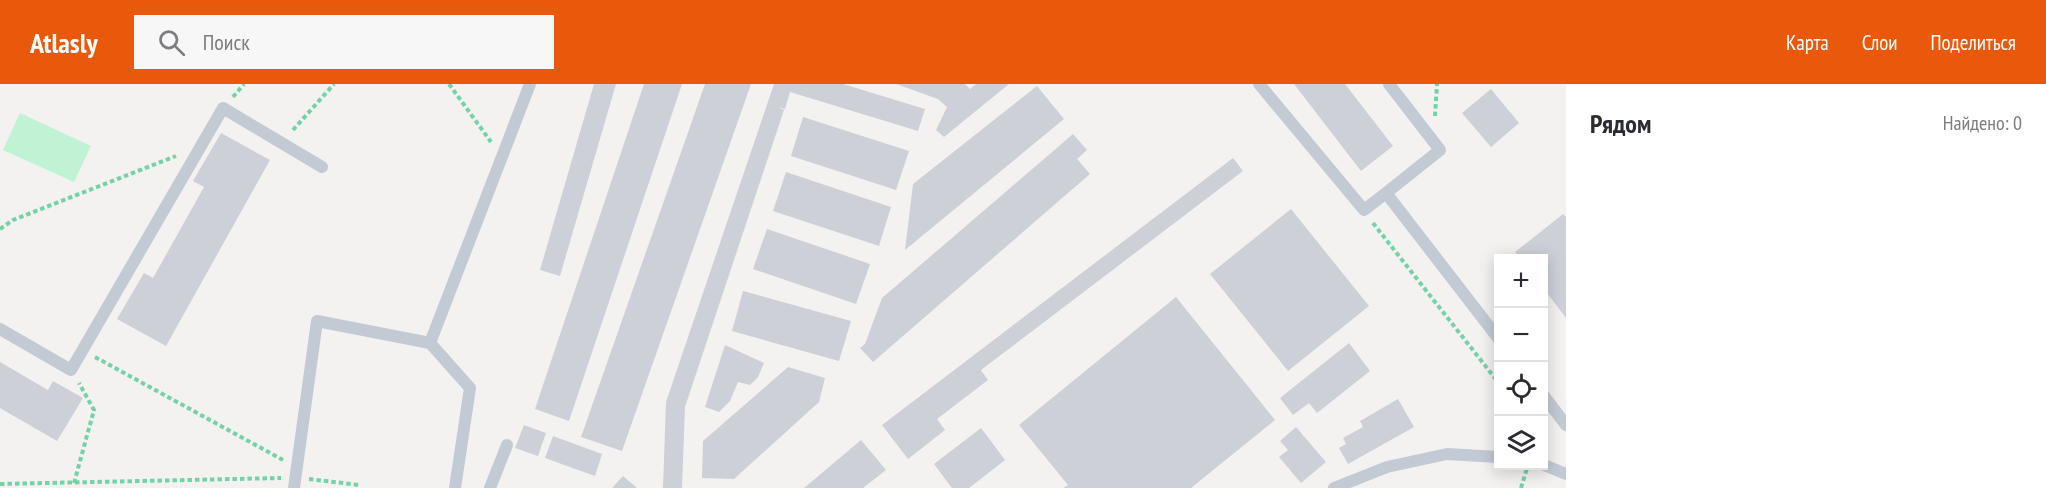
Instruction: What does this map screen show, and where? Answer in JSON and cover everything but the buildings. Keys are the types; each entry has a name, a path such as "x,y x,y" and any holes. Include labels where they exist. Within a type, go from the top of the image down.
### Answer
{"lane":[{"path":"430,343 530,84"},
{"path":"1259,84 1364,210 1440,150 1389,84"},
{"path":"0,328 72,370 223,108 322,167"},
{"path":"1386,193 1494,333"},
{"path":"296,478 317,321 430,343 470,388 455,488"},
{"path":"1548,401 1566,425"},
{"path":"490,488 507,445"},
{"path":"1334,488 1387,467 1447,454 1494,457"},
{"path":"1548,467 1566,474"}],"path":[{"path":"281,143 334,84"},
{"path":"449,84 502,157"},
{"path":"0,229 13,220 201,146"},
{"path":"1364,210 1494,376"},
{"path":"83,350 296,478"},
{"path":"72,370 94,410 74,483"},
{"path":"1521,488 1526,470"},
{"path":"0,484 296,478 359,484"}],"green space":[{"path":"20,113 91,146 74,182 3,150"}]}
